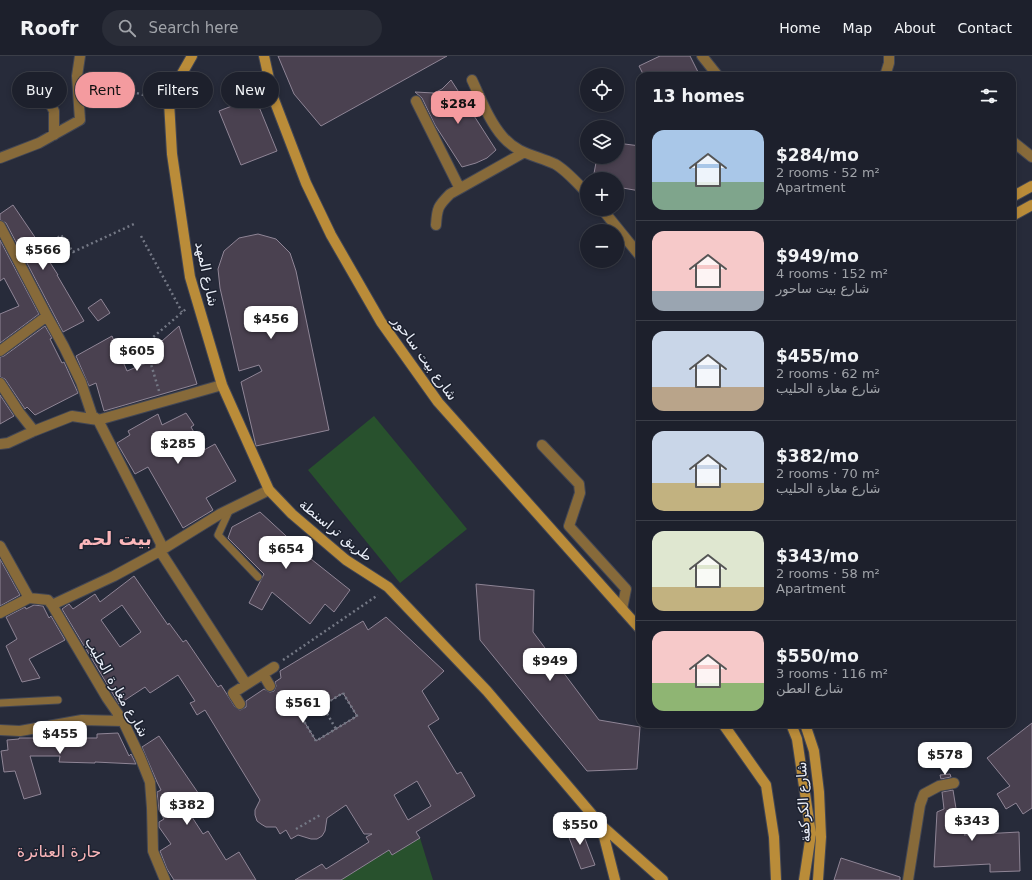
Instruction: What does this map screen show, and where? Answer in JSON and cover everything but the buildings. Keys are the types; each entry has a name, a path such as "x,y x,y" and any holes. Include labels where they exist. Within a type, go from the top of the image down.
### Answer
{"street":[{"path":"78,72 80,56"},
{"name":"شارع المهد","path":"183,72 192,56"},
{"name":"شارع بيت ساحور","path":"264,56 273,97 306,183 331,235 381,322 438,402 636,625"},
{"path":"702,56 715,72"},
{"path":"886,72 889,56"},
{"path":"472,80 493,124 504,138 523,153 556,165 580,185"},
{"path":"416,101 460,188"},
{"path":"52,108 54,111 54,134"},
{"path":"0,158 39,143 80,120 79,108"},
{"name":"شارع المهد","path":"170,108 172,154 190,277 222,385 269,490"},
{"path":"1016,144 1032,157"},
{"path":"436,225 437,211 442,202 450,194 523,153"},
{"path":"1016,195 1032,186"},
{"path":"1016,214 1032,205"},
{"path":"608,216 636,251"},
{"path":"0,226 64,347 81,382 92,414 98,420 161,544 160,551 246,684"},
{"path":"0,351 47,316"},
{"path":"0,383 19,412 34,431"},
{"path":"0,444 8,443 72,416 98,420 222,385"},
{"path":"542,445 578,484 580,493 569,526 626,589 622,609"},
{"path":"0,613 29,598 48,600 52,605 114,576 160,551 220,514 229,511 269,490"},
{"name":"طريق تراسنطة","path":"269,490 292,514 346,560 388,587 487,691 601,825 663,880"},
{"path":"0,546 29,598"},
{"name":"شارع مغارة الحليب","path":"52,605 107,698 123,720 140,757 150,782 153,851 165,880"},
{"path":"240,704 233,692 274,667"},
{"path":"263,674 270,686"},
{"path":"0,730 20,731 82,720 123,720"},
{"path":"727,728 766,785 774,837 776,880"},
{"path":"793,728 797,739 811,834 804,880"},
{"name":"شارع الكركفة","path":"806,728 814,752 819,792 821,836 818,880"},
{"path":"908,880 920,805 924,794 939,786 954,783"},
{"path":"601,825 615,880"}],"lane":[{"path":"229,511 218,535 258,576"},
{"path":"0,702 58,700"}],"path":[{"path":"21,266 45,249 61,235 73,252 134,224"},
{"path":"141,236 182,312 145,344 163,402"},
{"path":"274,667 388,587"},
{"path":"343,693 357,716 316,741 302,718 322,705 343,693"},
{"path":"322,705 336,729"},
{"path":"296,829 322,814"}],"green space":[{"path":"374,416 467,529 400,583 308,470"},
{"path":"420,838 433,880 341,880 389,850 392,855"}],"district":[{"name":"بيت لحم","path":"115,538"},
{"name":"حارة العناترة","path":"59,851"}]}
